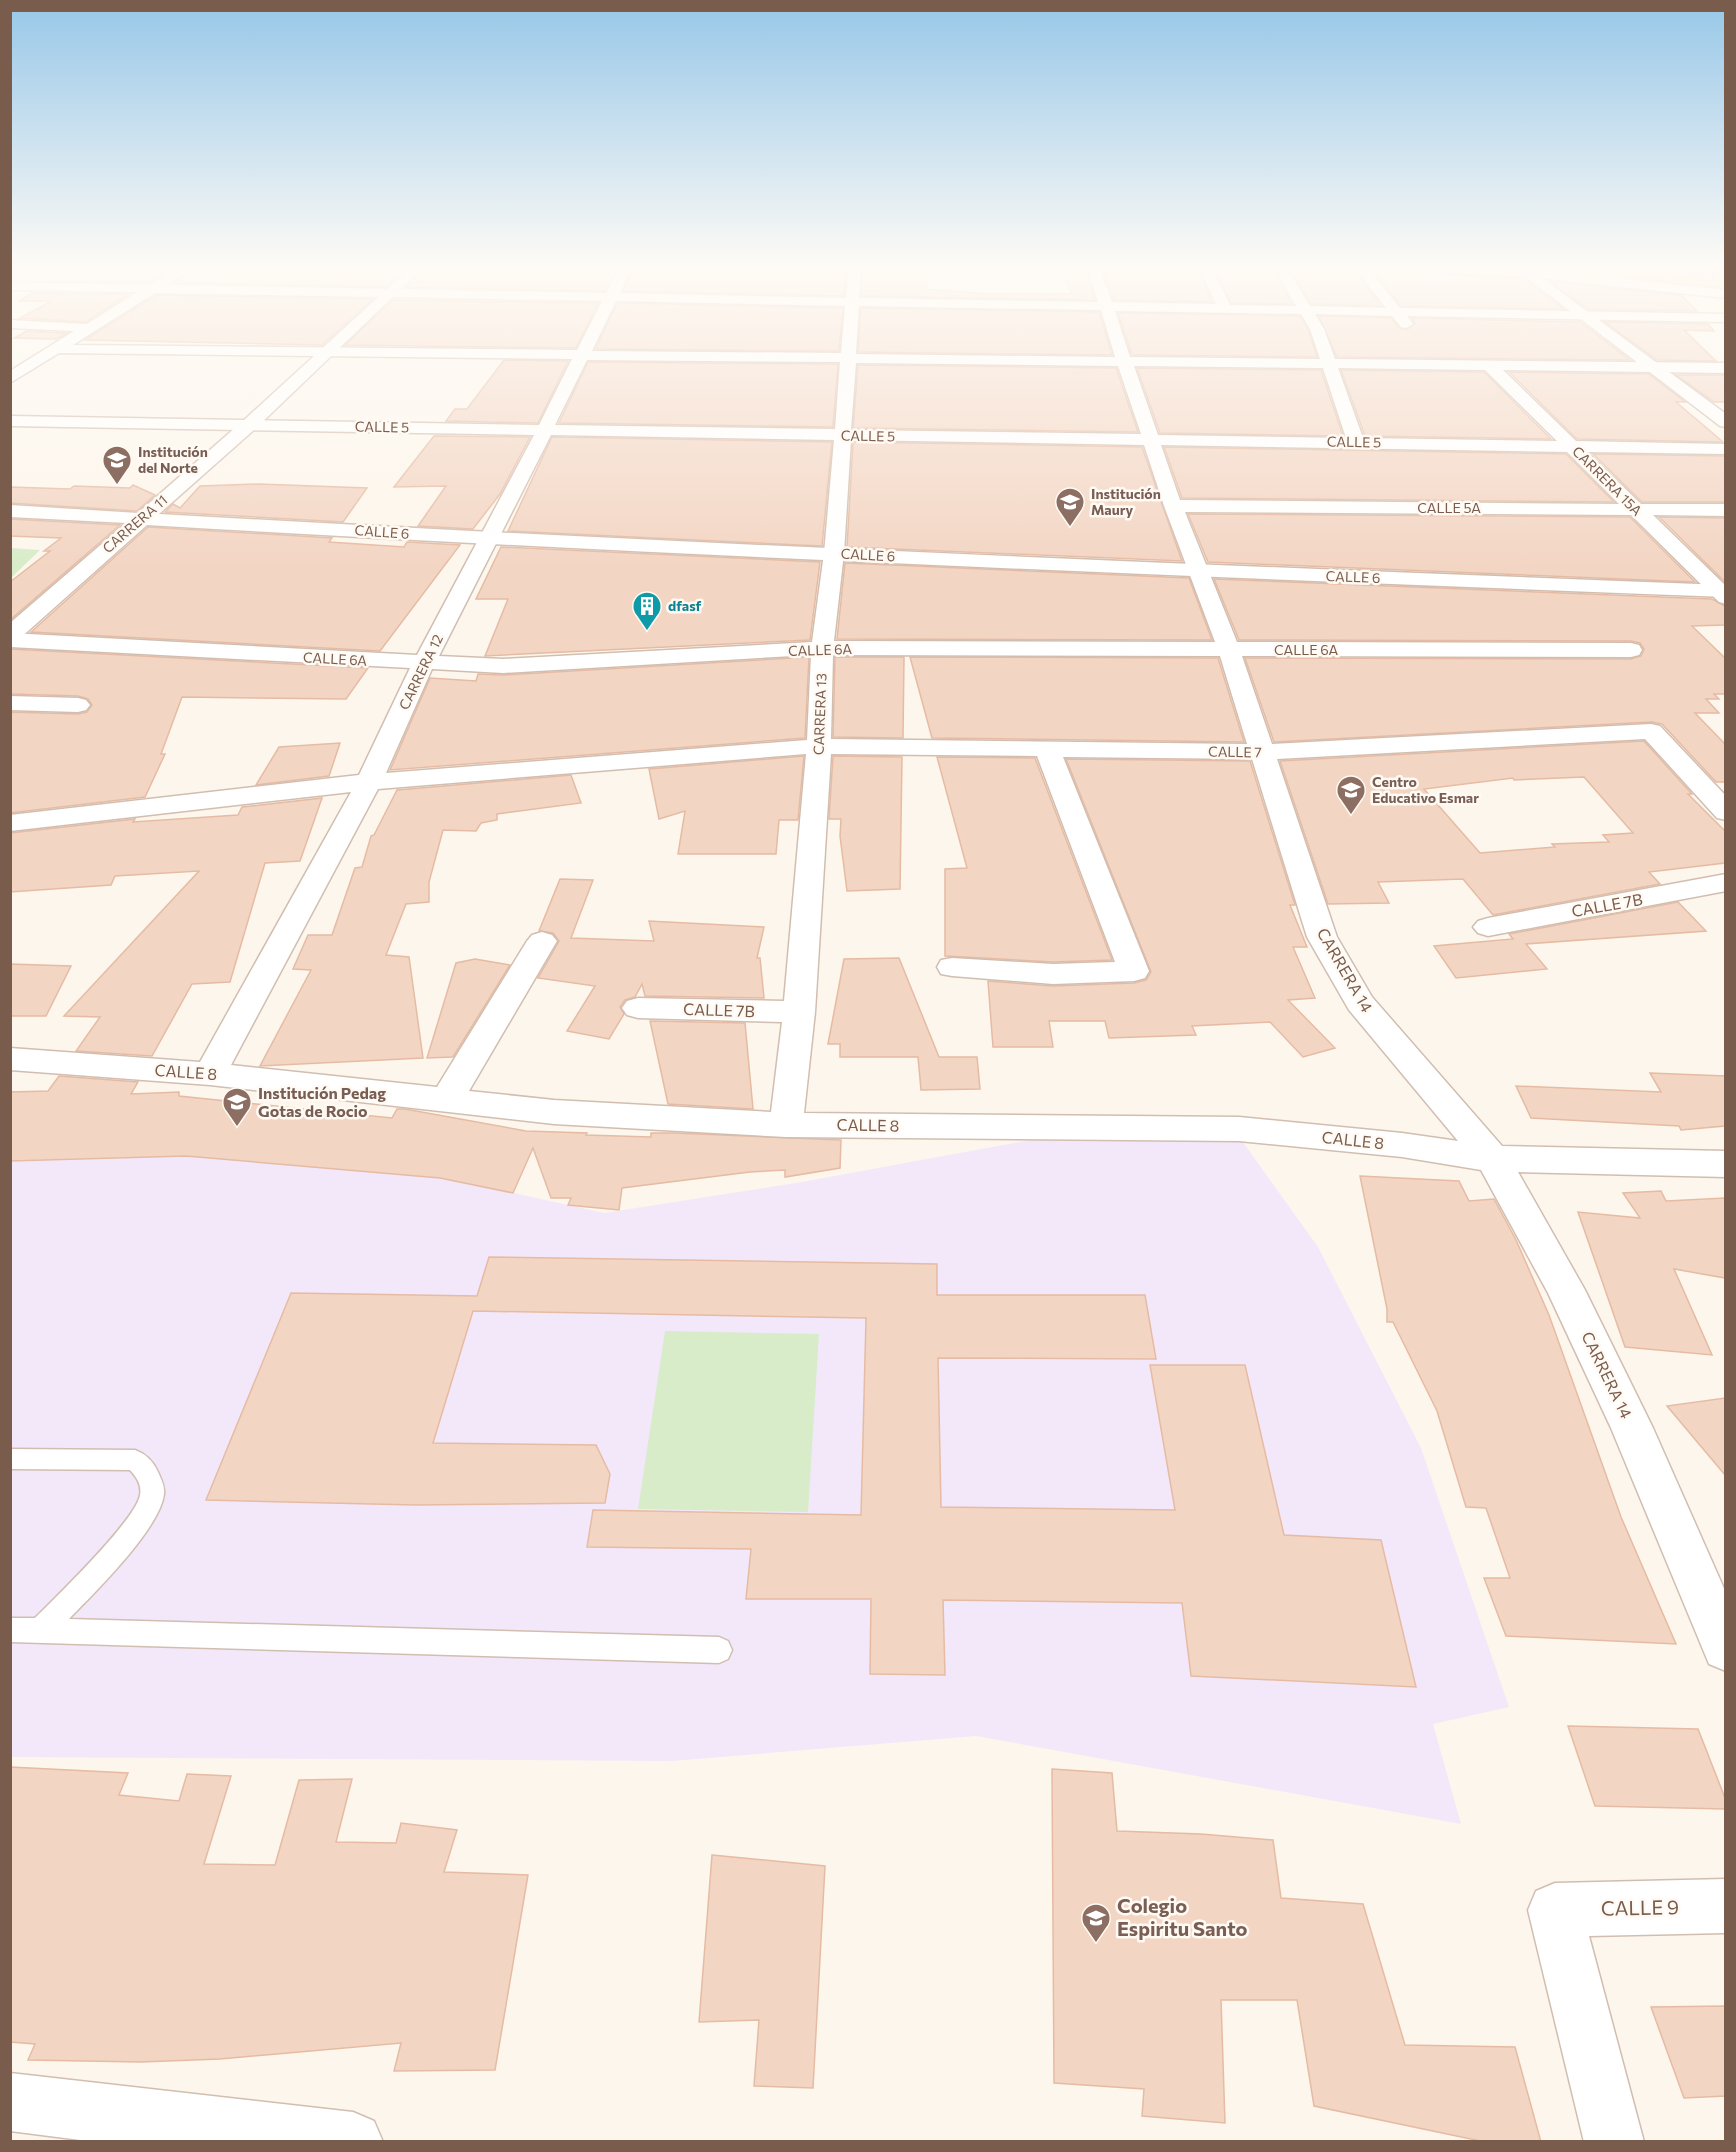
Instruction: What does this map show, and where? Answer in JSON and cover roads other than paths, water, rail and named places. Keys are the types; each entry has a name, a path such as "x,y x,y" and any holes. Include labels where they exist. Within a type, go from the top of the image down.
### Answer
{"street":[{"path":"10,378 28,367"},
{"name":"CARRERA 11","path":"10,635 311,367"},
{"name":"CARRERA 12","path":"210,1074 369,782 423,664 490,539 577,367"},
{"name":"CARRERA 13","path":"786,1125 799,1012 819,746 822,648 834,553 848,367"},
{"name":"CARRERA 14","path":"1125,367 1173,506 1229,650 1264,752 1322,937 1360,1003 1493,1159 1566,1290 1632,1428 1725,1648"},
{"path":"1330,367 1356,441"},
{"name":"CARRERA 15A","path":"1492,367 1723,593"},
{"path":"1654,367 1725,422"},
{"path":"1668,367 1725,369"},
{"name":"CALLE 5","path":"10,421 1150,441 1356,441 1725,449"},
{"name":"CALLE 5A","path":"1173,506 1725,510"},
{"name":"CALLE 6","path":"10,511 144,517 490,539 1723,593"},
{"name":"CALLE 6A","path":"10,640 423,664 503,666 822,648 1631,650"},
{"path":"10,703 78,705"},
{"name":"CALLE 7","path":"10,823 369,782 819,746 1264,752 1651,731 1725,812"},
{"path":"952,966 1053,974 1134,971 1047,749"},
{"name":"CALLE 7B","path":"1488,927 1720,892"},
{"path":"447,1099 542,941"},
{"name":"CALLE 7B","path":"638,1008 799,1012"},
{"name":"CALLE 8","path":"10,1059 210,1074 554,1112 786,1125 1239,1129 1402,1145 1493,1159 1725,1164"},
{"name":"CALLE 9","path":"1614,2142 1555,1910 1725,1906"},
{"path":"10,2102 353,2142"}],"lane":[{"path":"10,1459 135,1460 149,1474 152,1497 138,1522 117,1549 40,1631"},
{"path":"10,1630 719,1650"}],"place":[{"name":"Institución del Norte","path":"117,486"},
{"name":"Institución Maury","path":"1070,528"},
{"name":"dfasf","path":"647,632"},
{"name":"Centro Educativo Esmar","path":"1351,816"},
{"name":"Institución Pedag Gotas de Rocio","path":"237,1128"},
{"name":"Colegio Espiritu Santo","path":"1096,1944"}]}
